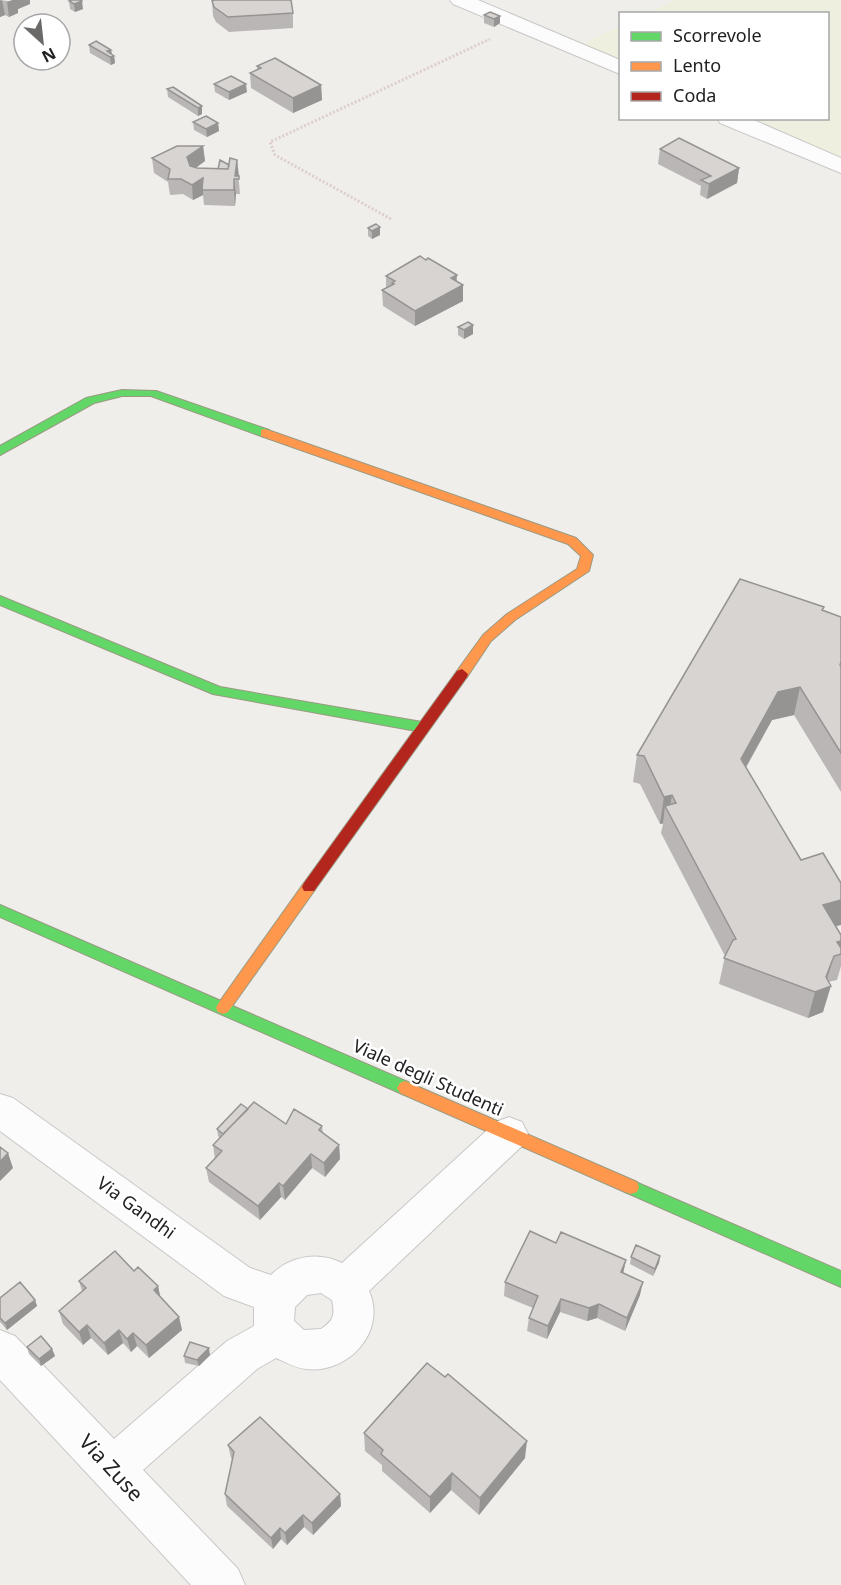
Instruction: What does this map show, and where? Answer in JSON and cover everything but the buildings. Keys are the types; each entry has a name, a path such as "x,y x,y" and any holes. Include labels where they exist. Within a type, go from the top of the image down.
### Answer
{"street":[{"path":"460,0 619,67"},
{"path":"733,120 841,166"},
{"path":"0,451 90,400 122,393 152,393 572,541 587,555 583,571 512,617 487,638 223,1008"},
{"path":"0,600 218,691 422,727"},
{"name":"Viale degli Studenti","path":"0,911 841,1279"},
{"name":"Via Gandhi","path":"0,1110 238,1283 278,1315"},
{"path":"346,1286 509,1134"},
{"path":"112,1469 242,1355 278,1315 297,1278 323,1274 346,1286 356,1308 350,1334 327,1350 300,1349 278,1315"},
{"name":"Via Zuse","path":"0,1350 222,1585"}],"path":[{"path":"391,219 275,155 270,142 520,25"}],"green space":[{"path":"675,0 841,0 841,162 743,120 829,120 829,12 650,12"},
{"path":"619,26 619,62 582,44"}],"traffic: fast":[{"path":"0,451 90,400 122,393 152,393 265,433"},
{"path":"0,600 218,691 422,727"},
{"path":"0,911 405,1088"},
{"path":"631,1187 841,1279"}],"traffic: slow":[{"path":"265,433 572,541 587,555 583,571 511,617 487,638 462,674"},
{"path":"223,1008 309,887"},
{"path":"405,1088 631,1187"}],"traffic: jam":[{"path":"309,887 462,674"}]}
